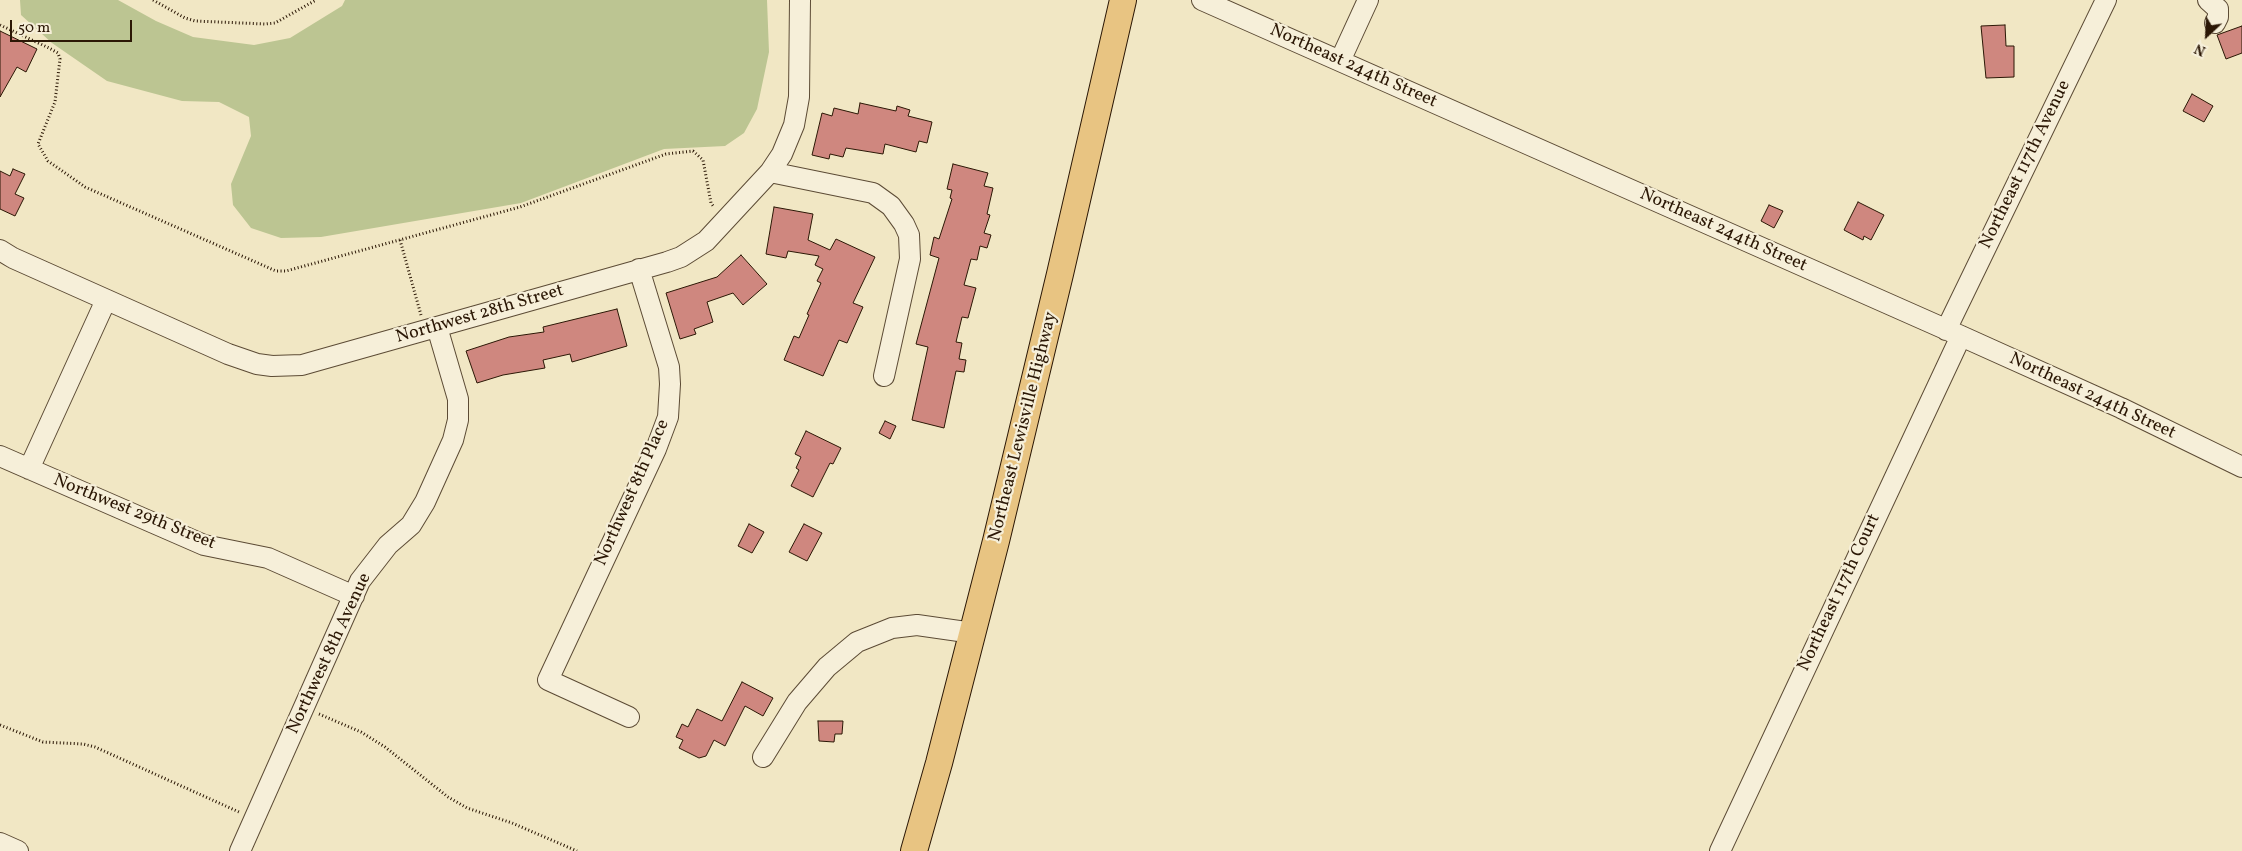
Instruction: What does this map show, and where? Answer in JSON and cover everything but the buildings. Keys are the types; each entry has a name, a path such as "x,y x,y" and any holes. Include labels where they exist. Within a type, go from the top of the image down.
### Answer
{"main road":[{"name":"Northeast Lewisville Highway","path":"914,851 973,632 1060,274 1123,0"}],"street":[{"name":"Northwest 28th Street","path":"0,250 106,300 242,360 272,366 302,365 639,270 680,257 694,250 706,241 770,172 789,138 797,111 800,0"},
{"name":"Northeast 244th Street","path":"1202,0 2121,408 2242,467"},
{"path":"1340,61 1368,0"},
{"name":"Northeast 117th Avenue","path":"1953,333 2106,0"},
{"path":"2208,0 2218,9 2215,23"},
{"path":"770,172 867,192 882,199 898,214 909,236 910,259 884,376"},
{"name":"Northwest 8th Place","path":"629,716 548,680 656,449 668,418 669,367 639,270"},
{"path":"29,468 106,300"},
{"name":"Northwest 8th Avenue","path":"240,851 360,581 388,545 411,524 425,502 454,440 458,420 458,399 431,328"},
{"name":"Northeast 117th Court","path":"1720,851 1953,333"},
{"name":"Northwest 29th Street","path":"0,456 204,546 268,558 354,596"},
{"path":"764,758 798,702 827,667 857,642 892,628 917,625 973,632"},
{"path":"0,843 18,851"}],"path":[{"path":"153,0 185,18 195,21 265,24 275,23 316,0"},
{"path":"0,25 58,53 60,59 55,102 38,144 48,161 85,187 276,271 286,271 520,207 666,154 693,151 703,160 711,203 726,220"},
{"path":"400,240 431,328"},
{"path":"304,708 361,732 385,747 448,797 466,808 512,823 577,851"},
{"path":"0,726 43,742 83,744 95,747 255,818"}],"green space":[{"path":"20,0 118,0 156,21 193,37 254,45 290,38 342,6 345,0 767,0 769,52 757,109 744,133 725,146 664,149 521,203 321,237 281,238 251,228 233,205 231,184 251,136 249,117 219,102 182,101 107,81 52,43 21,15"}]}
